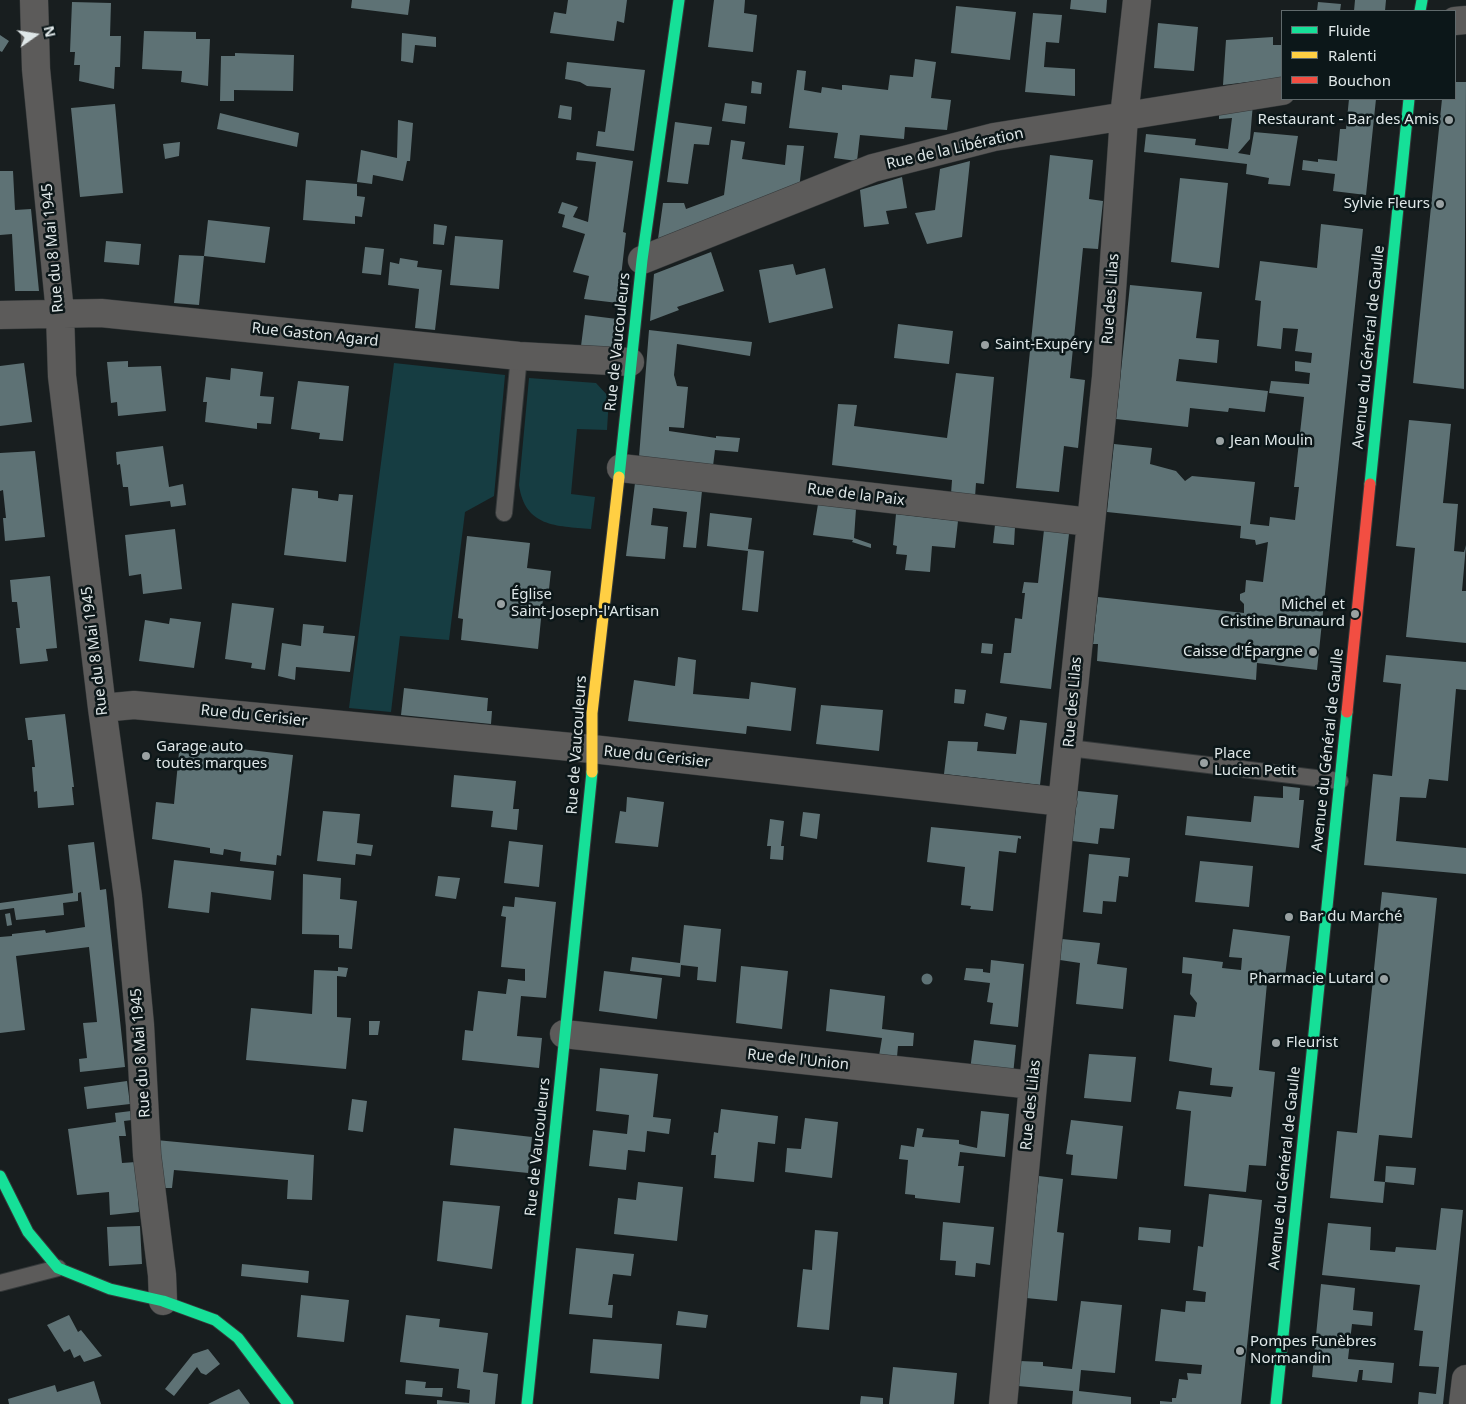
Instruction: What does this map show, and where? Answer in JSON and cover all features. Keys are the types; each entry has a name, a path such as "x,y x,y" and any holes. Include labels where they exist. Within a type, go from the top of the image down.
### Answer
{"street":[{"name":"Rue du 8 Mai 1945","path":"34,0 36,69 60,313 62,376 102,708 128,897 140,1025 147,1155 162,1275 163,1301"},
{"name":"Rue de Vaucouleurs","path":"527,1404 592,767 592,713 621,468 630,362 642,260 679,0"},
{"name":"Rue des Lilas","path":"1003,1404 1033,1085 1106,377 1124,117 1137,0"},
{"name":"Rue de la Libération","path":"642,260 873,168 994,137 1281,91"},
{"name":"Avenue du Général de Gaulle","path":"1276,1404 1410,100"},
{"name":"Rue Gaston Agard","path":"0,315 101,313 519,356 630,362"},
{"name":"Rue de la Paix","path":"621,468 1090,522"},
{"name":"Rue du Cerisier","path":"102,708 134,704 592,749 1063,802"},
{"name":"Rue de l'Union","path":"564,1034 1033,1085"},
{"path":"0,1176 28,1232 58,1268 110,1289 163,1301 215,1320 238,1338 288,1404"},
{"path":"1463,1404 1466,1379"}],"lane":[{"path":"504,513 519,356"},
{"path":"1069,748 1340,781"},
{"path":"0,1283 58,1268"}],"shaded area":[{"path":"394,363 505,375 494,496 465,512 449,640 400,636 391,712 349,708"},
{"path":"529,378 596,383 609,397 607,430 577,429 571,494 595,497 591,529 566,527 544,522 535,517 522,499 519,485"}],"building":[{"path":"352,0 410,0 408,15 351,8"},
{"path":"568,0 627,0 624,23 617,21 614,41 550,33 554,12 566,14"},
{"path":"714,0 745,0 744,13 757,15 753,52 708,47"},
{"path":"1071,0 1107,0 1106,13 1070,9"},
{"path":"1355,0 1386,0 1385,10 1354,10"},
{"path":"72,2 111,3 110,36 121,36 120,67 115,67 114,89 79,81 80,65 74,65 75,52 70,52"},
{"path":"1318,2 1341,4 1340,10 1317,10"},
{"path":"956,6 1016,12 1010,60 951,53"},
{"path":"1033,13 1062,15 1059,43 1046,42 1044,67 1075,69 1075,96 1025,92"},
{"path":"1158,23 1198,27 1194,71 1154,68"},
{"path":"144,31 196,32 196,39 210,39 208,86 181,82 182,71 142,69"},
{"path":"402,33 436,37 436,47 415,45 413,63 401,61"},
{"path":"0,35 9,41 2,52 0,51"},
{"path":"1273,37 1273,45 1281,45 1281,78 1223,85 1226,40"},
{"path":"235,53 294,55 293,91 234,90 234,101 220,101 221,56 235,56"},
{"path":"915,59 936,62 931,98 951,100 947,130 905,127 904,139 860,135 857,161 834,158 838,133 789,128 797,70 806,71 804,90 821,93 822,87 842,90 842,85 845,85 888,90 890,75 913,77"},
{"path":"567,62 645,70 634,151 596,146 598,131 605,132 611,88 587,86 580,82 565,79"},
{"path":"752,81 762,83 761,94 751,93"},
{"path":"1456,82 1466,82 1464,389 1413,383 1442,100 1456,100"},
{"path":"1349,100 1376,100 1366,195 1333,191 1335,174 1302,170 1303,160 1318,162 1318,159 1337,161 1340,129 1346,129"},
{"path":"725,103 747,106 745,124 722,121"},
{"path":"1253,103 1250,139 1238,153 1250,155 1254,132 1298,136 1290,186 1268,184 1269,178 1246,174 1247,164 1144,152 1146,134 1196,139 1195,145 1228,149 1232,118 1219,119 1219,108"},
{"path":"115,104 123,193 80,197 71,108"},
{"path":"560,105 572,107 571,120 558,118"},
{"path":"220,113 299,133 297,147 217,129"},
{"path":"398,120 413,123 410,161 407,161 403,181 373,175 372,184 357,182 361,150 397,158"},
{"path":"675,122 712,127 709,145 694,144 688,184 667,182"},
{"path":"731,140 745,142 742,159 785,165 787,145 804,146 799,189 658,239 663,203 684,203 686,209 724,195"},
{"path":"180,142 179,156 165,159 163,144"},
{"path":"577,152 633,161 623,232 626,233 618,303 584,299 589,276 573,272 585,234 562,227 565,215 558,213 562,202 578,207 573,217 588,222 596,162 576,160"},
{"path":"1050,155 1093,160 1089,199 1103,201 1098,249 1083,248 1070,378 1085,380 1078,448 1064,446 1059,492 1016,488"},
{"path":"970,161 962,237 927,244 915,213 935,210 940,169"},
{"path":"0,171 13,171 15,210 31,209 39,291 15,291 12,234 0,235"},
{"path":"902,177 907,208 886,211 889,224 864,227 860,190"},
{"path":"1180,178 1228,183 1219,268 1171,262"},
{"path":"306,180 357,184 357,196 365,197 362,217 355,216 355,224 303,220"},
{"path":"208,220 270,227 265,263 204,256"},
{"path":"434,224 447,226 444,245 433,244"},
{"path":"1321,224 1363,229 1317,670 1257,663 1256,680 1097,661 1098,644 1093,644 1098,597 1244,613 1244,604 1240,600 1240,594 1245,592 1246,580 1263,582 1268,542 1256,545 1255,540 1240,538 1241,526 1107,512 1114,444 1152,448 1150,464 1176,471 1185,481 1192,476 1255,482 1250,524 1269,526 1270,517 1295,520 1299,487 1294,487 1304,397 1269,393 1271,381 1309,384 1310,373 1295,371 1295,361 1311,363 1312,353 1295,351 1298,329 1283,328 1281,349 1257,346 1261,301 1255,300 1260,261 1317,268"},
{"path":"455,236 503,240 499,289 450,285"},
{"path":"106,241 141,244 139,265 104,262"},
{"path":"365,247 384,249 381,275 362,273"},
{"path":"711,252 724,291 677,307 679,310 650,321 654,274"},
{"path":"179,255 204,256 199,305 174,303"},
{"path":"400,258 418,261 417,267 442,270 435,330 415,328 419,289 388,285 390,262 399,264"},
{"path":"793,264 796,275 825,268 833,308 769,323 759,270"},
{"path":"1130,285 1202,292 1196,338 1219,340 1217,363 1179,359 1176,381 1268,391 1265,412 1229,408 1228,412 1190,408 1188,427 1116,419"},
{"path":"585,315 617,319 614,349 581,346"},
{"path":"898,324 953,331 949,364 894,358"},
{"path":"649,330 752,342 750,356 677,344 674,375 677,386 688,387 684,428 669,427 669,431 716,438 716,436 740,438 738,452 715,450 713,466 639,457"},
{"path":"128,361 128,367 161,366 166,411 118,416 117,402 111,403 107,362"},
{"path":"24,363 32,422 0,426 0,366"},
{"path":"231,368 263,372 260,396 274,397 271,424 257,423 257,429 205,422 207,402 203,402 206,377 230,380"},
{"path":"956,373 994,377 984,484 976,483 975,497 951,494 952,480 832,465 838,404 857,405 854,426 947,438"},
{"path":"298,381 349,386 343,441 319,439 320,433 291,429"},
{"path":"1409,420 1451,424 1443,503 1458,504 1454,551 1464,552 1466,545 1462,591 1466,591 1466,643 1406,637 1415,548 1396,546"},
{"path":"163,446 169,487 183,484 186,505 171,507 170,501 130,506 128,487 123,487 120,464 117,465 116,452"},
{"path":"35,451 45,537 5,541 3,518 6,518 3,490 0,491 0,453"},
{"path":"635,483 702,491 696,548 683,547 687,512 653,508 651,525 668,527 665,559 626,556"},
{"path":"292,488 318,491 318,498 338,501 339,494 353,495 346,562 284,555"},
{"path":"818,504 856,509 854,538 871,544 871,548 852,542 853,540 813,535"},
{"path":"710,513 752,518 748,549 764,551 758,612 742,610 748,551 707,546"},
{"path":"896,514 958,521 955,548 932,546 930,572 905,570 907,555 896,554 897,546 893,545"},
{"path":"995,525 1015,527 1014,545 993,543"},
{"path":"175,529 182,589 143,594 141,574 129,576 125,535"},
{"path":"1044,530 1069,534 1051,689 1000,683 1004,653 1011,653 1015,618 1022,619 1025,593 1022,593 1024,582 1038,583"},
{"name":"Église Saint-Joseph-l'Artisan","path":"467,536 530,543 527,568 551,571 549,589 544,589 538,649 461,640 463,619 458,618"},
{"path":"50,576 57,648 46,649 48,661 20,664 16,628 20,628 17,602 12,602 10,580"},
{"path":"232,603 274,608 265,670 251,668 252,663 225,659"},
{"path":"170,618 201,622 194,668 139,661 145,620 169,624"},
{"path":"303,624 324,626 323,633 355,636 350,672 296,667 295,680 278,676 282,643 301,646"},
{"path":"982,643 993,644 992,654 981,653"},
{"path":"1386,655 1466,662 1466,690 1456,689 1448,781 1429,779 1426,798 1400,797 1396,841 1466,848 1466,874 1364,865 1373,774 1392,776 1401,684 1383,682"},
{"path":"678,657 696,660 693,694 749,699 751,682 796,688 791,731 747,726 746,734 628,721 634,680 675,686"},
{"path":"404,688 488,698 487,711 492,711 491,724 401,715"},
{"path":"955,689 966,690 964,704 954,703"},
{"path":"821,705 883,710 879,751 816,744"},
{"path":"986,713 1007,717 1004,730 984,726"},
{"path":"65,714 74,787 72,787 74,805 38,808 37,791 34,792 32,767 35,767 32,740 28,740 25,718"},
{"path":"1020,720 1047,723 1040,785 944,774 948,741 978,742 977,751 1016,754"},
{"path":"180,742 293,755 281,856 277,855 276,865 240,861 241,852 224,849 223,855 210,853 210,848 152,839 156,802 174,804"},
{"path":"454,775 516,781 513,809 519,809 517,830 491,827 493,811 451,807"},
{"path":"1283,786 1300,788 1299,800 1304,800 1299,848 1185,835 1187,816 1251,822 1254,796 1283,798"},
{"path":"1078,791 1118,795 1114,829 1100,828 1098,844 1072,841"},
{"path":"627,797 664,802 658,847 615,843 620,811 626,812"},
{"path":"323,811 360,814 357,843 373,845 371,856 356,854 355,865 317,861"},
{"path":"803,812 820,814 817,839 800,836"},
{"path":"770,819 784,821 781,846 784,846 783,860 770,859 771,846 767,846"},
{"path":"931,827 1021,836 1021,839 1018,838 1016,853 999,851 993,911 970,909 971,906 961,905 965,867 927,862"},
{"path":"509,841 543,845 539,887 504,883"},
{"path":"94,842 100,890 106,889 125,1067 80,1072 79,1059 87,1058 83,1023 97,1022 89,947 16,956 25,1030 0,1033 0,937 45,930 46,933 85,927 81,892 78,893 78,901 63,903 64,915 16,920 14,908 0,910 0,903 73,893 68,845"},
{"path":"1089,854 1130,858 1128,877 1119,876 1116,902 1103,901 1102,914 1083,912"},
{"path":"174,860 274,871 271,900 211,892 209,913 168,908"},
{"path":"1200,861 1253,866 1249,907 1195,902"},
{"path":"303,874 341,878 340,899 357,901 352,949 339,948 339,935 302,934"},
{"path":"438,876 460,878 456,899 435,896"},
{"path":"1382,892 1437,898 1412,1138 1379,1135 1374,1181 1385,1182 1383,1203 1330,1198 1337,1131 1357,1133"},
{"path":"515,897 556,902 546,998 521,996 517,1036 542,1038 539,1068 462,1060 465,1030 473,1031 478,991 506,994 508,979 525,981 525,969 501,967 506,917 501,916 503,906 514,907"},
{"path":"10,913 12,925 7,926 5,914"},
{"path":"684,925 721,929 716,982 697,980 698,967 681,965 680,977 630,971 632,957 680,963"},
{"path":"1233,929 1290,936 1284,984 1267,983 1259,1070 1275,1072 1266,1166 1249,1165 1246,1192 1184,1186 1191,1111 1176,1109 1179,1091 1231,1097 1233,1087 1210,1085 1212,1068 1169,1061 1174,1015 1195,1017 1197,1003 1190,994 1192,974 1182,973 1183,957 1223,962 1222,968 1241,970 1242,958 1229,957"},
{"path":"1062,939 1100,943 1097,964 1127,968 1123,1009 1076,1004 1080,963 1060,960"},
{"path":"991,960 1024,964 1018,1027 990,1024 993,1003 987,1002 990,983 964,980 966,968 983,969 983,972 990,973"},
{"path":"741,966 788,971 782,1029 736,1023"},
{"path":"338,967 348,968 346,977 337,976 337,1017 351,1018 346,1069 246,1060 251,1008 312,1014 314,970 338,971"},
{"path":"604,971 662,978 657,1019 599,1011"},
{"path":"927,973 933,979 927,985 921,979"},
{"path":"830,989 885,996 882,1029 914,1033 913,1046 898,1046 897,1057 879,1056 882,1038 826,1031"},
{"path":"369,1021 380,1021 378,1035 369,1035"},
{"path":"974,1040 1016,1045 1013,1075 970,1070"},
{"path":"1089,1054 1136,1057 1131,1102 1084,1098"},
{"path":"600,1068 658,1074 653,1117 671,1119 669,1134 647,1131 645,1152 628,1150 626,1170 589,1166 593,1130 627,1134 629,1115 596,1111"},
{"path":"127,1081 130,1104 87,1109 84,1087"},
{"path":"352,1099 367,1101 363,1132 348,1130"},
{"path":"721,1109 778,1116 775,1144 758,1142 754,1182 714,1178 716,1155 711,1155 714,1132 718,1133"},
{"path":"131,1111 132,1120 124,1121 126,1136 119,1136 122,1163 136,1162 139,1212 110,1215 109,1192 77,1195 68,1129 116,1122 115,1113"},
{"path":"981,1111 1009,1114 1005,1157 960,1152 958,1166 964,1166 960,1203 915,1198 915,1195 905,1194 908,1160 899,1159 901,1145 914,1147 917,1128 924,1129 922,1137 959,1140 959,1144 977,1148"},
{"path":"805,1118 838,1122 832,1178 785,1172 787,1148 801,1149"},
{"path":"1071,1120 1123,1126 1117,1179 1071,1175 1073,1155 1066,1154"},
{"path":"454,1128 532,1137 528,1173 450,1165"},
{"path":"156,1140 314,1155 312,1200 287,1199 288,1180 174,1170 172,1188 161,1188"},
{"path":"1386,1166 1416,1168 1414,1185 1385,1182"},
{"path":"1039,1176 1063,1179 1057,1232 1064,1233 1057,1301 1026,1298"},
{"path":"638,1182 683,1187 677,1241 614,1234 618,1198 636,1200"},
{"path":"1209,1194 1262,1200 1241,1404 1160,1404 1160,1401 1172,1402 1172,1398 1176,1398 1179,1379 1188,1380 1187,1373 1201,1374 1202,1365 1155,1361 1161,1309 1185,1312 1186,1301 1205,1302 1206,1292 1193,1290 1198,1246 1203,1247"},
{"path":"443,1201 500,1206 492,1269 437,1261"},
{"path":"1441,1208 1463,1210 1443,1404 1418,1404 1419,1392 1436,1394 1439,1367 1419,1366 1423,1331 1414,1330 1420,1285 1322,1275 1328,1223 1371,1227 1370,1250 1395,1252 1396,1247 1436,1250"},
{"path":"943,1222 994,1227 990,1265 976,1263 975,1277 955,1275 956,1261 940,1260"},
{"path":"140,1226 142,1264 109,1266 107,1227"},
{"path":"1139,1227 1171,1230 1170,1243 1138,1240"},
{"path":"815,1230 838,1232 829,1330 797,1327 803,1269 812,1270"},
{"path":"576,1248 634,1254 631,1276 613,1274 608,1305 613,1305 612,1318 569,1314"},
{"path":"242,1264 309,1271 308,1283 241,1276"},
{"path":"1321,1284 1355,1288 1353,1310 1373,1312 1372,1326 1352,1324 1348,1359 1394,1363 1392,1383 1362,1380 1363,1370 1359,1370 1357,1382 1312,1377"},
{"path":"301,1295 349,1300 344,1342 297,1337"},
{"path":"1081,1301 1122,1305 1115,1373 1081,1370 1079,1391 1131,1397 1131,1404 1072,1404 1073,1391 1018,1386 1020,1361 1043,1362 1043,1366 1072,1369"},
{"path":"678,1311 708,1315 706,1328 676,1325"},
{"path":"69,1315 78,1332 81,1330 102,1356 84,1362 80,1355 74,1358 70,1349 64,1352 47,1325"},
{"path":"406,1315 440,1319 439,1327 488,1333 483,1372 498,1374 495,1404 437,1404 437,1400 469,1403 470,1390 457,1388 459,1369 400,1362"},
{"path":"593,1339 662,1344 659,1379 590,1373"},
{"path":"208,1349 220,1364 206,1375 201,1373 197,1367 174,1396 165,1389 193,1354"},
{"path":"893,1367 957,1373 954,1404 889,1404"},
{"path":"406,1380 426,1382 425,1388 443,1388 442,1397 405,1394"},
{"path":"94,1381 101,1404 9,1404 8,1399 55,1385 57,1392"},
{"path":"239,1389 250,1404 208,1404 220,1398"},
{"path":"861,1396 883,1398 883,1404 860,1404"}],"traffic: fast":[{"path":"619,477 642,260 679,0"},
{"path":"1420,10 1422,0"},
{"path":"1370,484 1409,100"},
{"path":"1276,1404 1347,712"},
{"path":"527,1404 592,772"},
{"path":"0,1176 28,1232 58,1268 110,1289 163,1301 215,1320 238,1338 288,1404"}],"traffic: slow":[{"path":"592,772 592,713 619,477"}],"traffic: jam":[{"path":"1347,712 1370,484"}],"place":[{"name":"Restaurant - Bar des Amis","path":"1449,120"},
{"name":"Sylvie Fleurs","path":"1440,204"},
{"name":"Saint-Exupéry","path":"985,345"},
{"name":"Jean Moulin","path":"1220,441"},
{"name":"Église Saint-Joseph-l'Artisan","path":"501,604"},
{"name":"Michel et Cristine Brunaurd","path":"1355,614"},
{"name":"Caisse d'Épargne","path":"1313,652"},
{"name":"Garage auto toutes marques","path":"146,756"},
{"name":"Place Lucien Petit","path":"1204,763"},
{"name":"Bar du Marché","path":"1289,917"},
{"name":"Pharmacie Lutard","path":"1384,979"},
{"name":"Fleurist","path":"1276,1043"},
{"name":"Pompes Funèbres Normandin","path":"1240,1351"}]}
